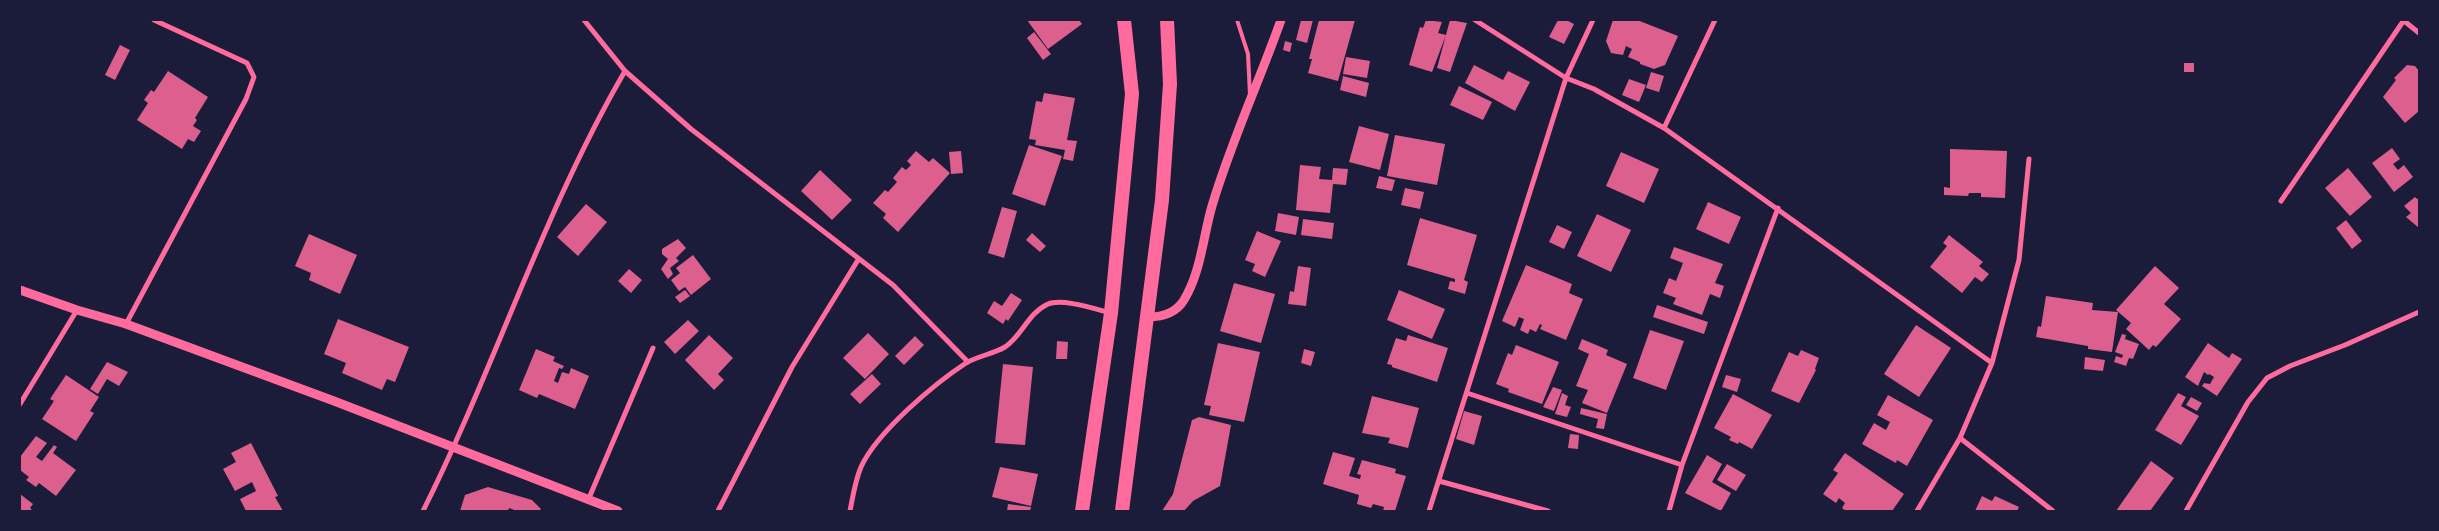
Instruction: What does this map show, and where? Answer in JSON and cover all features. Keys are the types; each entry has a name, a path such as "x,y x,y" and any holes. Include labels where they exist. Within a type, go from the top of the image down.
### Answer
{"highway":[{"path":"1082,511 1111,313 1132,94 1124,20"},
{"path":"1122,511 1162,200 1170,84 1166,20"}],"street":[{"path":"126,324 246,98 254,77 247,63 154,20"},
{"path":"584,20 625,71 691,129 858,260 893,285 968,362"},
{"path":"1148,317 1160,317 1172,311 1183,302 1191,286 1212,207 1281,20"},
{"path":"1476,20 1566,78 1594,89 1664,128 1992,363"},
{"path":"1429,511 1566,78 1593,20"},
{"path":"1664,128 1715,20"},
{"path":"2281,201 2404,20 2419,33"},
{"path":"423,511 456,446 551,220 599,116 625,71"},
{"path":"1917,511 1960,438 1992,363 2019,260 2030,159"},
{"path":"1669,511 1682,464 1778,208"},
{"path":"718,511 792,367 858,260"},
{"path":"20,290 77,310 126,324 456,446 618,511"},
{"path":"850,511 862,466 875,446 930,388 968,362 1008,344 1038,310 1048,304 1058,302 1111,313"},
{"path":"20,404 77,310"},
{"path":"2186,511 2248,402 2267,378 2290,366 2345,345 2419,312"},
{"path":"589,498 653,348"},
{"path":"1467,392 1682,464"},
{"path":"1960,438 2053,511"},
{"path":"1440,481 1548,511"}],"lane":[{"path":"1237,20 1248,54 1250,102"}],"building":[{"path":"1027,20 1079,20 1082,24 1048,49"},
{"path":"1301,20 1313,20 1307,43 1296,40"},
{"path":"1319,20 1355,20 1338,81 1308,73 1312,59 1309,59"},
{"path":"1426,20 1442,22 1438,33 1446,35 1432,72 1409,65 1420,27 1423,28"},
{"path":"1450,20 1467,23 1450,72 1437,68"},
{"path":"1558,20 1566,20 1574,24 1564,44 1549,37"},
{"path":"1613,20 1637,20 1678,36 1665,65 1654,69 1640,64 1640,62 1628,57 1632,49 1626,46 1623,55 1611,53 1606,41"},
{"path":"1034,32 1051,54 1043,60 1027,38"},
{"path":"1285,41 1292,43 1290,52 1283,50"},
{"path":"120,45 130,50 115,80 105,75"},
{"path":"1346,57 1370,61 1367,78 1343,74"},
{"path":"2184,63 2194,63 2194,72 2184,72"},
{"path":"1474,65 1503,80 1508,71 1530,82 1515,111 1465,83"},
{"path":"2407,65 2415,66 2419,71 2419,111 2405,123 2383,97 2396,80 2394,78"},
{"path":"168,71 208,97 195,118 197,120 193,126 201,131 194,142 188,139 182,149 137,120 148,103 144,100 151,90 154,92"},
{"path":"1651,72 1664,76 1659,92 1646,88"},
{"path":"1343,76 1369,83 1366,97 1340,90"},
{"path":"1629,79 1646,85 1639,102 1622,95"},
{"path":"1459,86 1492,102 1483,120 1450,105"},
{"path":"1044,93 1075,98 1067,140 1077,141 1073,161 1063,159 1065,150 1035,145 1036,140 1029,139 1036,101 1042,102"},
{"path":"1359,126 1389,134 1380,170 1349,162"},
{"path":"1395,135 1445,144 1437,185 1387,176"},
{"path":"1029,145 1062,156 1045,206 1012,194"},
{"path":"2392,148 2400,159 2393,164 2398,170 2404,165 2413,177 2394,192 2372,163"},
{"path":"1950,149 2007,151 2005,198 1981,197 1981,193 1969,193 1968,196 1944,195 1944,187 1950,188"},
{"path":"916,151 929,162 933,158 950,173 898,232 883,218 886,214 873,203 885,190 888,192 897,182 893,178 902,167 906,170 911,165 907,161"},
{"path":"961,151 963,173 951,174 949,152"},
{"path":"1621,152 1659,169 1644,203 1606,186"},
{"path":"1300,165 1321,167 1319,179 1332,180 1333,168 1348,169 1346,185 1333,184 1330,213 1296,210"},
{"path":"2348,168 2372,197 2350,216 2325,188"},
{"path":"820,170 852,200 832,220 801,191"},
{"path":"1379,176 1395,180 1392,191 1376,188"},
{"path":"1405,188 1424,192 1420,209 1401,205"},
{"path":"2415,197 2419,198 2419,228 2406,217 2411,213 2404,206"},
{"path":"1708,202 1741,217 1729,244 1696,229"},
{"path":"586,204 607,222 578,256 557,237"},
{"path":"1002,207 1017,211 1004,258 988,253"},
{"path":"1278,213 1299,217 1296,235 1275,231"},
{"path":"1597,214 1631,230 1611,272 1577,256"},
{"path":"1420,218 1477,235 1464,280 1468,282 1465,294 1448,289 1450,281 1455,282 1455,279 1407,265"},
{"path":"1303,219 1334,223 1332,239 1301,235"},
{"path":"2346,220 2362,241 2352,249 2336,228"},
{"path":"1557,225 1572,232 1564,249 1549,242"},
{"path":"1257,231 1281,241 1265,277 1252,271 1255,264 1245,260"},
{"path":"1032,233 1046,246 1040,252 1026,240"},
{"path":"309,234 357,255 340,294 309,280 311,273 295,266"},
{"path":"1949,235 1983,262 1979,266 1989,274 1982,282 1975,277 1962,293 1930,267 1947,246 1943,243"},
{"path":"678,239 686,248 676,258 679,261 670,268 673,274 668,279 661,269 668,259 662,254 662,249"},
{"path":"1674,247 1723,264 1715,283 1724,286 1720,298 1710,294 1702,315 1673,304 1676,298 1663,293 1669,278 1676,281 1683,263 1670,258"},
{"path":"693,255 711,279 691,295 685,287 679,291 671,280 680,273 676,268"},
{"path":"1526,265 1572,284 1569,293 1583,299 1566,340 1540,329 1542,325 1540,324 1536,332 1530,329 1528,334 1520,330 1524,319 1519,317 1515,327 1502,321"},
{"path":"1298,266 1311,268 1306,306 1288,304 1290,291 1294,292"},
{"path":"2155,266 2179,288 2164,304 2181,319 2156,347 2153,345 2149,350 2126,329 2131,323 2116,310"},
{"path":"629,269 642,280 631,293 618,281"},
{"path":"1234,283 1275,294 1261,343 1220,331"},
{"path":"685,290 690,296 680,303 675,297"},
{"path":"1399,290 1445,309 1432,339 1387,320"},
{"path":"1011,293 1022,300 1008,321 1006,319 1003,324 987,313 994,301 1002,306"},
{"path":"2046,296 2093,303 2092,310 2118,312 2112,352 2088,349 2088,346 2036,337 2038,326 2041,327"},
{"path":"1657,305 1708,322 1704,334 1653,317"},
{"path":"338,319 409,347 395,382 387,379 382,390 342,373 346,363 324,354"},
{"path":"688,320 699,331 675,354 664,342"},
{"path":"1916,325 1951,348 1919,397 1884,374"},
{"path":"1650,330 1684,341 1666,390 1633,378"},
{"path":"868,333 889,354 865,379 843,358"},
{"path":"2122,334 2126,335 2125,339 2139,344 2133,359 2129,358 2126,366 2114,362 2116,356 2122,358 2123,355 2115,352"},
{"path":"709,335 733,358 718,374 724,380 714,390 685,360"},
{"path":"1408,335 1448,348 1437,382 1387,364 1396,338 1406,341"},
{"path":"915,336 924,345 904,365 895,356"},
{"path":"1582,339 1608,350 1606,355 1627,364 1607,413 1582,403 1588,390 1576,386 1589,354 1578,349"},
{"path":"1057,341 1068,342 1067,359 1056,359"},
{"path":"1218,343 1260,352 1244,422 1209,415 1211,406 1204,405"},
{"path":"2208,343 2229,358 2232,353 2242,359 2217,396 2202,386 2204,383 2210,384 2214,377 2209,374 2204,372 2198,386 2185,377"},
{"path":"1516,345 1559,362 1542,404 1508,392 1509,389 1496,384 1508,353 1512,355"},
{"path":"536,349 555,357 553,361 564,366 562,369 559,368 554,381 558,383 562,372 569,374 571,368 589,376 575,409 539,394 537,398 519,390"},
{"path":"1304,349 1315,352 1311,366 1301,363"},
{"path":"1801,350 1819,358 1816,370 1799,403 1771,391 1789,352 1798,356"},
{"path":"2085,357 2105,360 2103,371 2084,369"},
{"path":"107,362 128,372 119,386 107,379 98,394 90,389"},
{"path":"1003,364 1033,367 1025,445 995,443"},
{"path":"872,374 881,384 860,404 850,394"},
{"path":"66,375 99,397 90,411 94,413 76,441 42,419 54,401 50,399"},
{"path":"1726,375 1741,379 1737,392 1722,387"},
{"path":"1553,387 1562,390 1554,411 1543,407"},
{"path":"1562,393 1568,396 1565,405 1571,407 1567,417 1555,414"},
{"path":"2178,393 2186,397 2181,406 2199,416 2181,445 2155,430"},
{"path":"1733,394 1772,415 1752,449 1739,442 1738,444 1729,440 1731,437 1714,428"},
{"path":"1888,395 1933,420 1907,466 1897,460 1896,463 1862,444 1874,423 1886,430 1890,422 1877,415"},
{"path":"1372,396 1419,408 1408,448 1388,443 1390,438 1362,433"},
{"path":"2191,397 2202,403 2197,411 2186,405"},
{"path":"1581,408 1607,414 1604,429 1596,428 1598,419 1580,414"},
{"path":"1464,411 1482,416 1474,445 1456,439"},
{"path":"1199,417 1231,425 1220,486 1193,501 1184,511 1162,511 1173,494 1192,420"},
{"path":"1570,434 1579,435 1578,449 1568,448"},
{"path":"36,436 47,443 36,457 42,461 54,445 57,447 53,453 76,470 56,496 39,483 36,487 26,480 29,477 20,470 20,457"},
{"path":"251,443 278,496 275,497 283,511 246,511 240,499 256,491 252,482 235,491 223,469 236,462 231,453"},
{"path":"1333,452 1355,458 1349,476 1360,479 1361,475 1357,474 1362,460 1396,469 1395,473 1406,476 1395,511 1383,511 1384,507 1373,504 1371,508 1357,504 1359,495 1323,484"},
{"path":"1845,453 1904,494 1892,511 1846,511 1842,508 1845,503 1839,498 1836,503 1823,494 1838,473 1833,470"},
{"path":"1707,455 1722,464 1712,482 1731,493 1721,511 1685,493"},
{"path":"2151,461 2174,478 2150,511 2116,511"},
{"path":"1727,464 1746,475 1736,491 1717,480"},
{"path":"1000,467 1038,474 1031,506 992,497"},
{"path":"488,487 532,500 541,509 539,511 517,511 509,508 508,511 460,511 465,495"},
{"path":"20,494 33,504 30,508 33,511 20,511"},
{"path":"1982,496 1992,501 1995,496 2019,507 2017,511 1975,511"},
{"path":"1008,504 1031,507 1030,511 1007,511"}]}
